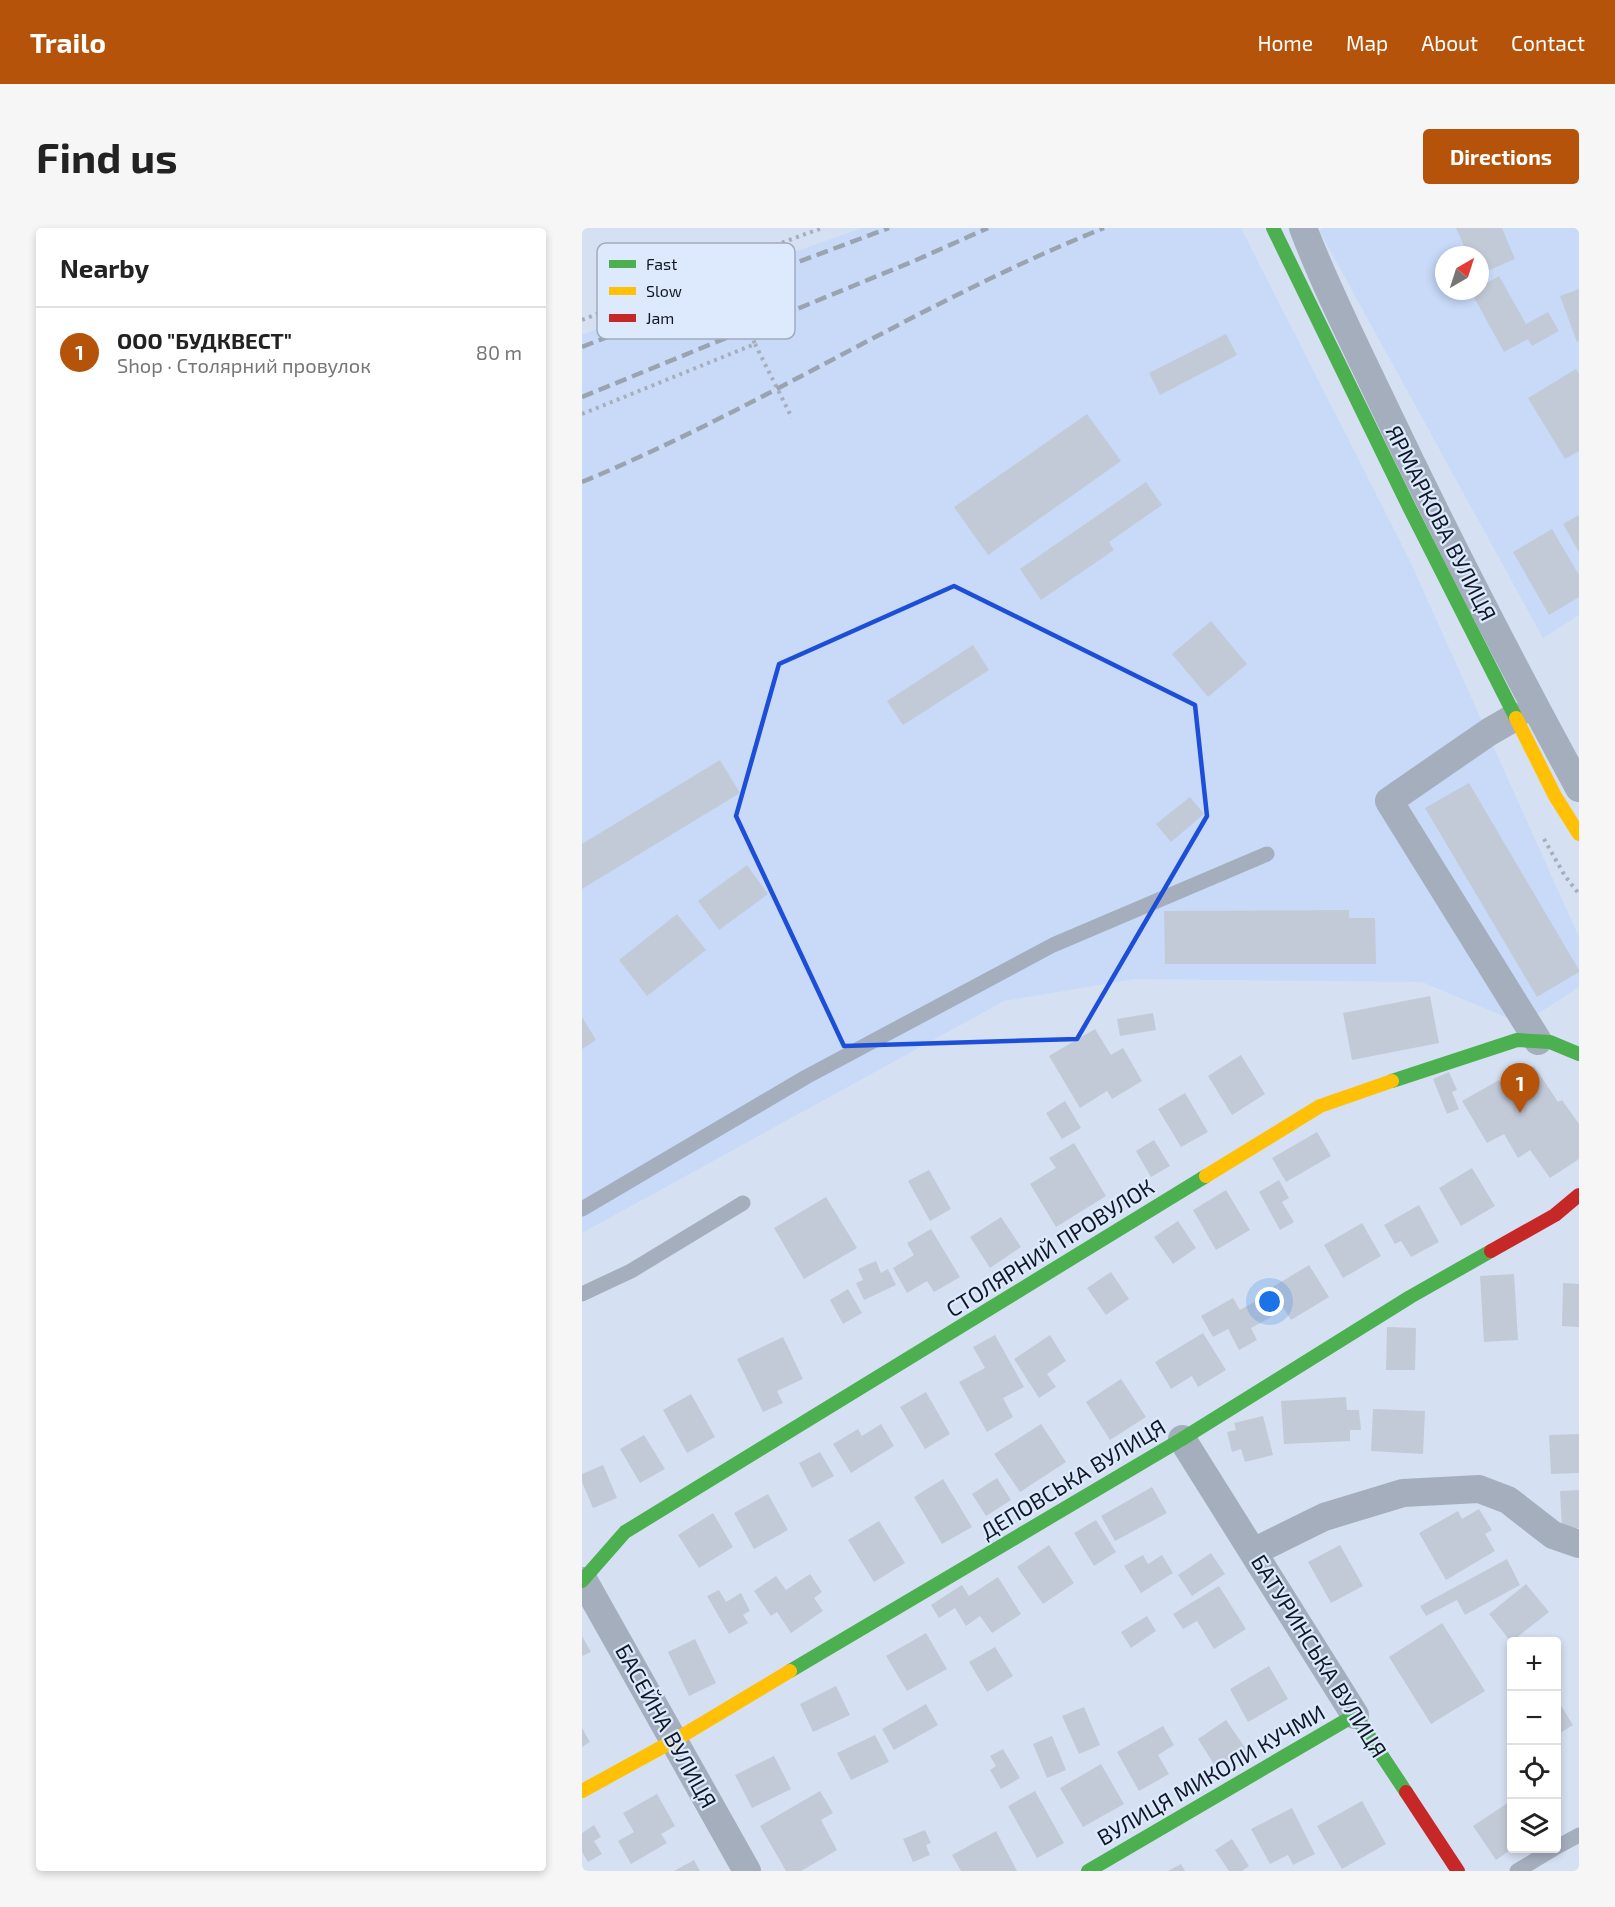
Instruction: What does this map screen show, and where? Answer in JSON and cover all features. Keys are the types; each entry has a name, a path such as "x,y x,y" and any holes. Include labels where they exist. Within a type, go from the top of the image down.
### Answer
{"street":[{"name":"ЯРМАРКОВА ВУЛИЦЯ","path":"1273,228 1410,509 1515,717 1555,796 1579,834"},
{"path":"1303,228 1317,264 1415,472 1506,654 1579,788"},
{"path":"1515,717 1489,732 1389,801 1538,1041"},
{"name":"СТОЛЯРНИЙ ПРОВУЛОК","path":"583,1581 625,1532 1320,1106 1517,1040 1550,1042 1579,1054"},
{"name":"ДЕПОВСЬКА ВУЛИЦЯ","path":"582,1791 675,1740 1182,1439 1410,1297 1567,1214 1579,1195"},
{"name":"БАТУРИНСЬКА ВУЛИЦЯ","path":"1182,1439 1355,1715 1458,1871"},
{"path":"1253,1552 1324,1517 1403,1493 1479,1490 1508,1500 1553,1535 1579,1544"},
{"name":"БАСЕЙНА ВУЛИЦЯ","path":"583,1581 675,1740 747,1871"},
{"name":"ВУЛИЦЯ МИКОЛИ КУЧМИ","path":"1088,1871 1355,1715"}],"lane":[{"path":"582,1209 806,1077 1053,945 1267,854"},
{"path":"582,1294 631,1271 743,1203"},
{"path":"1561,1845 1579,1835"},
{"path":"1517,1871 1548,1853"}],"path":[{"path":"781,243 822,228"},
{"path":"582,320 597,314"},
{"path":"753,339 792,418"},
{"path":"582,414 755,344"}],"highlighted area":[{"path":"954,586 1195,705 1207,816 1077,1039 844,1046 736,816 779,664"}],"shaded area":[{"path":"862,228 1241,228 1409,559 1579,937 1579,987 1522,1024 1422,982 1135,979 1004,1001 582,1233 582,335 597,329 597,339 795,339 795,252"},
{"path":"1324,228 1579,228 1579,615 1543,638 1319,230"}],"building":[{"path":"1456,228 1502,228 1515,259 1489,270 1489,246 1464,246"},
{"path":"1499,276 1526,324 1548,312 1559,331 1532,346 1528,339 1504,352 1475,300 1489,300 1489,282"},
{"path":"1579,289 1579,341 1577,342 1560,296"},
{"path":"1226,334 1237,355 1160,395 1149,373"},
{"path":"1576,369 1579,374 1579,451 1565,459 1528,398"},
{"path":"1087,414 1121,461 988,555 954,507"},
{"path":"1146,482 1162,505 1109,542 1114,550 1041,600 1020,569"},
{"path":"1579,515 1579,552 1563,524"},
{"path":"1552,529 1579,575 1579,597 1549,615 1513,552"},
{"path":"1211,621 1247,664 1208,697 1172,654"},
{"path":"973,645 989,670 903,725 887,701"},
{"path":"720,760 740,793 582,889 582,844"},
{"path":"1469,783 1579,970 1537,997 1425,808"},
{"path":"1190,797 1204,814 1171,842 1156,824"},
{"path":"747,865 768,894 719,930 698,901"},
{"path":"1349,910 1349,918 1375,918 1376,964 1165,964 1164,911"},
{"path":"677,914 706,950 647,996 619,960"},
{"path":"1430,996 1439,1043 1352,1060 1343,1013"},
{"path":"1153,1013 1156,1030 1120,1036 1117,1019"},
{"path":"582,1017 596,1040 582,1049"},
{"path":"1095,1029 1111,1055 1123,1048 1142,1081 1112,1099 1107,1091 1080,1108 1049,1056"},
{"path":"1241,1055 1265,1094 1232,1115 1208,1076"},
{"path":"1534,1066 1558,1102 1562,1100 1579,1124 1579,1159 1550,1178 1530,1150 1518,1158 1504,1134 1487,1143 1462,1101 1499,1080 1504,1087"},
{"path":"1449,1072 1457,1090 1452,1092 1459,1109 1447,1114 1433,1079"},
{"path":"1185,1093 1208,1132 1181,1147 1158,1109"},
{"path":"1065,1101 1081,1128 1062,1139 1046,1113"},
{"path":"1317,1132 1331,1156 1286,1182 1272,1158"},
{"path":"1154,1140 1170,1166 1151,1177 1136,1151"},
{"path":"1074,1143 1106,1196 1056,1227 1030,1184 1056,1168 1049,1158"},
{"path":"1472,1168 1495,1206 1461,1226 1439,1188"},
{"path":"929,1170 951,1209 930,1221 908,1181"},
{"path":"1279,1180 1289,1198 1282,1202 1294,1222 1280,1230 1259,1192"},
{"path":"1226,1190 1250,1230 1216,1250 1193,1210"},
{"path":"826,1197 857,1248 804,1279 774,1228"},
{"path":"1419,1205 1439,1242 1411,1257 1401,1241 1395,1244 1384,1225"},
{"path":"1001,1217 1021,1247 990,1268 970,1237"},
{"path":"1178,1221 1196,1248 1173,1264 1154,1237"},
{"path":"1362,1223 1381,1256 1343,1278 1324,1245"},
{"path":"931,1229 960,1277 934,1292 927,1281 907,1293 893,1268 914,1255 907,1243"},
{"path":"876,1261 881,1273 888,1269 896,1285 864,1300 856,1283 863,1280 858,1269"},
{"path":"1309,1265 1329,1297 1291,1320 1271,1288"},
{"path":"1111,1272 1129,1299 1106,1315 1087,1288"},
{"path":"1514,1274 1518,1340 1484,1342 1480,1276"},
{"path":"1563,1283 1579,1284 1579,1327 1562,1326"},
{"path":"848,1289 862,1313 843,1324 830,1300"},
{"path":"1233,1298 1240,1310 1261,1298 1271,1317 1251,1328 1257,1340 1239,1350 1228,1329 1213,1337 1201,1316"},
{"path":"1387,1327 1416,1328 1415,1370 1386,1370"},
{"path":"1203,1333 1226,1370 1198,1387 1192,1376 1171,1389 1155,1362"},
{"path":"995,1335 1024,1387 1003,1398 1013,1417 987,1432 959,1382 985,1368 973,1347"},
{"path":"1050,1335 1066,1361 1047,1374 1056,1387 1039,1398 1014,1359"},
{"path":"783,1337 803,1379 777,1391 783,1403 763,1412 737,1359"},
{"path":"1121,1379 1146,1417 1110,1440 1086,1402"},
{"path":"926,1392 950,1434 925,1449 900,1407"},
{"path":"691,1394 715,1437 687,1453 663,1410"},
{"path":"1346,1397 1347,1410 1359,1410 1361,1430 1350,1430 1350,1441 1284,1444 1281,1401"},
{"path":"1373,1409 1425,1411 1423,1454 1371,1451"},
{"path":"1263,1416 1273,1455 1245,1462 1241,1449 1232,1452 1227,1432 1236,1430 1234,1423"},
{"path":"881,1424 894,1446 851,1473 833,1444 858,1429 862,1436"},
{"path":"1041,1424 1066,1462 1020,1492 994,1454"},
{"path":"1579,1434 1579,1473 1551,1474 1549,1435"},
{"path":"644,1435 665,1469 640,1483 620,1449"},
{"path":"820,1452 834,1476 812,1488 799,1463"},
{"path":"603,1465 617,1498 593,1508 582,1482 582,1474"},
{"path":"997,1478 1011,1500 986,1516 972,1494"},
{"path":"943,1479 972,1527 942,1544 914,1497"},
{"path":"1152,1487 1167,1513 1115,1541 1101,1516"},
{"path":"1579,1490 1579,1528 1562,1529 1560,1491"},
{"path":"768,1494 788,1530 754,1549 734,1513"},
{"path":"1479,1509 1492,1530 1485,1534 1495,1551 1446,1580 1419,1533 1458,1511 1462,1519"},
{"path":"713,1513 733,1547 699,1568 678,1535"},
{"path":"1096,1520 1116,1552 1094,1566 1074,1533"},
{"path":"879,1521 905,1563 874,1582 848,1540"},
{"path":"1049,1545 1074,1583 1043,1604 1017,1567"},
{"path":"1340,1545 1363,1586 1331,1603 1308,1562"},
{"path":"1211,1553 1225,1574 1192,1596 1178,1575"},
{"path":"1143,1555 1148,1564 1162,1555 1173,1573 1141,1593 1124,1566"},
{"path":"1507,1559 1520,1585 1465,1615 1457,1600 1426,1616 1420,1606"},
{"path":"810,1574 822,1592 814,1598 823,1611 791,1633 777,1612 771,1616 754,1591 776,1576 786,1590"},
{"path":"998,1577 1021,1614 992,1633 980,1616 966,1626 955,1608 939,1618 931,1605 962,1585 969,1596"},
{"path":"1526,1584 1549,1612 1517,1637 1507,1637 1489,1614"},
{"path":"1219,1586 1246,1629 1214,1649 1197,1621 1183,1629 1173,1614"},
{"path":"719,1590 726,1602 741,1593 750,1611 743,1615 748,1623 729,1634 707,1596"},
{"path":"1147,1616 1156,1631 1131,1648 1121,1632"},
{"path":"1442,1623 1485,1691 1431,1724 1389,1657"},
{"path":"926,1633 947,1669 907,1691 886,1656"},
{"path":"582,1636 591,1652 582,1656"},
{"path":"695,1639 716,1683 689,1696 668,1652"},
{"path":"995,1647 1013,1676 987,1692 969,1662"},
{"path":"1269,1666 1288,1699 1248,1722 1230,1689"},
{"path":"836,1686 850,1715 813,1732 800,1704"},
{"path":"926,1704 938,1725 894,1750 882,1729"},
{"path":"1561,1706 1573,1725 1561,1732"},
{"path":"1084,1707 1100,1745 1079,1754 1062,1716"},
{"path":"1226,1720 1246,1749 1217,1769 1198,1739"},
{"path":"1163,1726 1174,1745 1158,1755 1169,1774 1139,1791 1117,1752"},
{"path":"582,1728 590,1742 582,1747"},
{"path":"875,1735 889,1762 851,1780 837,1753"},
{"path":"1052,1736 1066,1770 1047,1778 1033,1744"},
{"path":"1003,1749 1020,1778 1001,1789 990,1770 996,1766 990,1756"},
{"path":"774,1756 791,1789 752,1808 735,1775"},
{"path":"1101,1764 1124,1804 1083,1827 1060,1788"},
{"path":"820,1791 833,1813 821,1820 837,1850 801,1871 786,1871 760,1826"},
{"path":"1035,1791 1064,1843 1037,1858 1008,1806"},
{"path":"657,1794 675,1826 661,1834 667,1843 631,1864 618,1841 634,1832 623,1813"},
{"path":"1362,1801 1386,1844 1342,1869 1317,1826"},
{"path":"1507,1803 1507,1852 1496,1860 1473,1826"},
{"path":"1292,1808 1315,1854 1293,1865 1288,1855 1270,1864 1251,1829"},
{"path":"594,1825 601,1837 594,1841 602,1854 588,1862 582,1852 582,1833"},
{"path":"925,1830 931,1843 926,1845 930,1855 913,1862 903,1839"},
{"path":"996,1831 1017,1871 961,1871 952,1855"},
{"path":"1232,1839 1249,1866 1242,1871 1229,1871 1215,1850"},
{"path":"694,1860 700,1871 674,1871"},
{"path":"1181,1864 1185,1871 1168,1871"}],"railway":[{"path":"795,263 889,228"},
{"path":"795,310 988,228"},
{"path":"582,482 714,421 972,288 1104,228"},
{"path":"582,347 602,339"},
{"path":"582,397 724,339"}],"traffic: fast":[{"path":"1273,228 1410,509 1516,718"},
{"path":"1392,1081 1517,1040 1550,1042 1579,1054"},
{"path":"582,1581 625,1532 1206,1176"},
{"path":"790,1671 1182,1439 1410,1297 1491,1251"},
{"path":"1088,1871 1355,1715 1406,1792"}],"traffic: slow":[{"path":"1516,718 1555,796 1579,834"},
{"path":"1206,1176 1320,1106 1392,1081"},
{"path":"582,1791 675,1740 790,1671"}],"traffic: jam":[{"path":"1491,1251 1555,1215 1579,1195"},
{"path":"1406,1792 1458,1871"}],"place":[{"name":"ООО \"БУДКВЕСТ\"","path":"1520,1113"}]}
